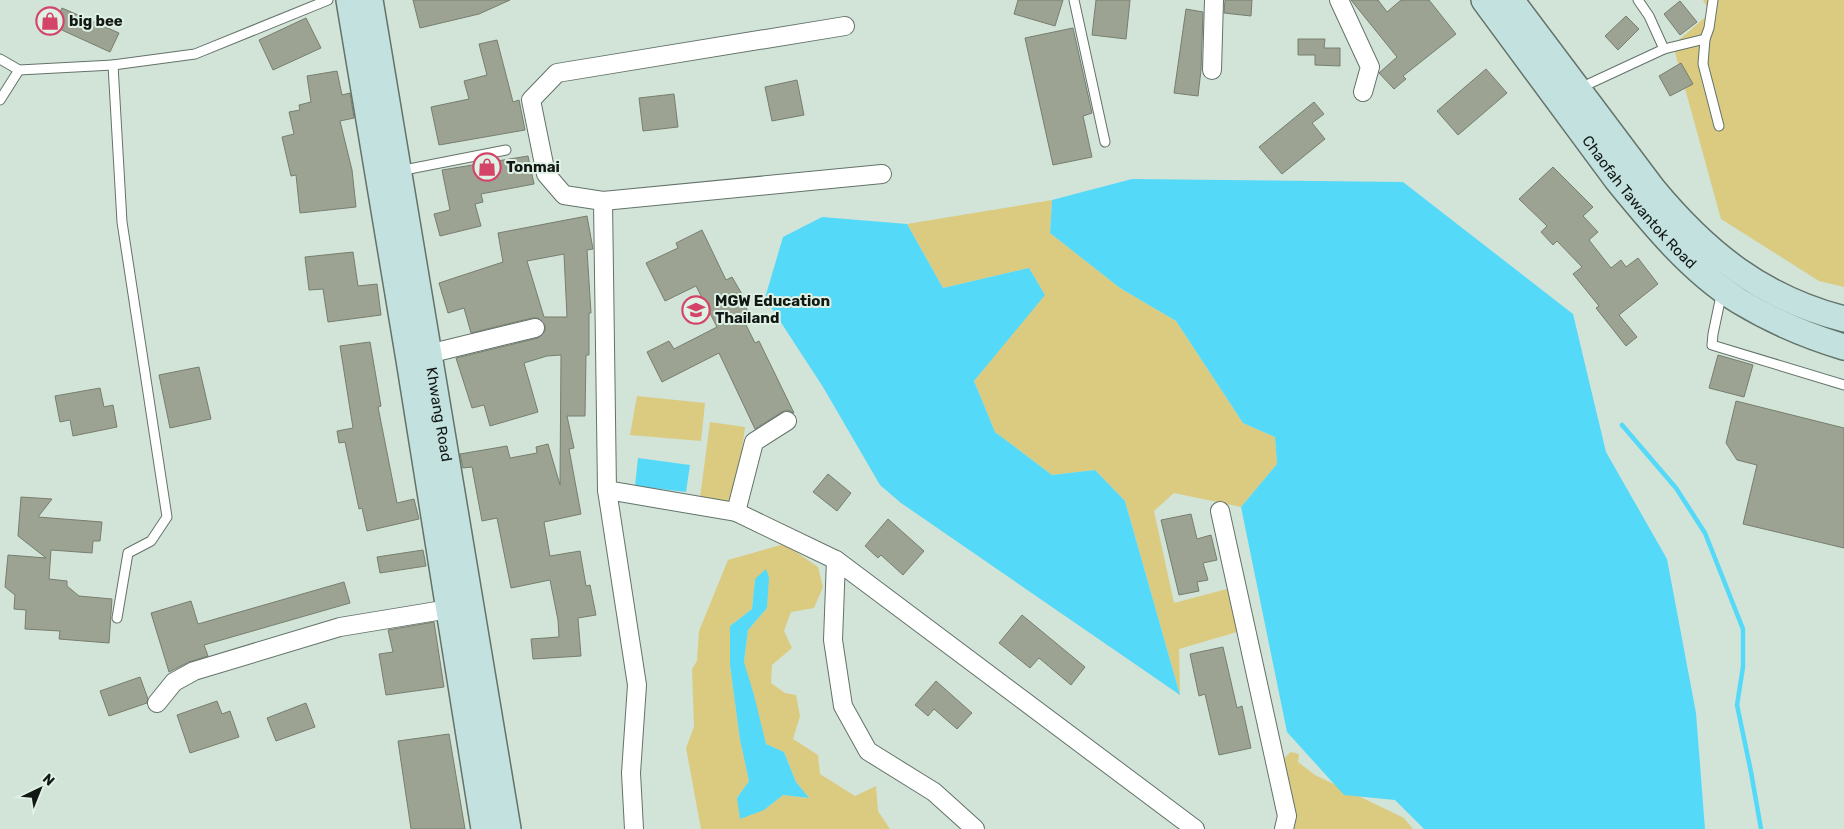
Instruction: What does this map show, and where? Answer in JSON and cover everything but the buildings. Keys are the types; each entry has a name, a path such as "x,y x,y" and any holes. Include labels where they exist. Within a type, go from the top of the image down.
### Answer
{"main road":[{"name":"Khwang Road","path":"350,0 449,541 508,829"},
{"name":"Khwang Road","path":"370,0 428,354 449,541 449,609 484,829"},
{"name":"Chaofah Tawantok Road","path":"1484,0 1639,207 1682,253 1738,300 1785,326 1814,338 1844,347"},
{"name":"Chaofah Tawantok Road","path":"1511,0 1668,208 1704,244 1724,262 1743,275 1779,295 1844,319"}],"street":[{"path":"1212,70 1214,0"},
{"path":"1340,0 1370,67 1362,92"},
{"path":"845,26 557,73 532,100 546,174 564,195 603,200 882,174"},
{"path":"603,200 607,490 637,685 631,773 634,829"},
{"path":"428,354 535,328"},
{"path":"736,512 754,442 787,421"},
{"path":"607,490 736,512 836,560 1194,829"},
{"path":"1220,511 1287,816 1284,829"},
{"path":"836,560 833,640 843,706 868,751 934,792 975,829"},
{"path":"157,703 174,682 194,671 340,627 449,609"}],"lane":[{"path":"0,59 19,70 113,65 195,54 328,0"},
{"path":"1074,0 1105,142"},
{"path":"1638,0 1649,16 1664,49"},
{"path":"1713,0 1709,28 1705,39 1703,64 1719,126"},
{"path":"1578,89 1664,49 1705,39"},
{"path":"113,65 122,222 167,517 151,541 128,553 117,618"},
{"path":"0,100 19,70"},
{"path":"399,171 506,150"},
{"path":"1723,288 1712,344 1844,385"}],"shaded area":[{"path":"1703,0 1844,0 1844,287 1819,281 1721,219 1673,45 1710,13"},
{"path":"1052,200 1050,233 1120,288 1176,321 1243,423 1275,437 1277,464 1241,507 1174,493 1154,511 1174,603 1227,589 1237,632 1179,649 1180,695 1125,501 1095,470 1052,475 995,432 974,381 1044,295 1029,268 943,288 907,224"},
{"path":"637,396 705,403 701,441 630,435"},
{"path":"710,422 745,427 735,502 700,498"},
{"path":"784,544 818,567 823,587 814,608 791,612 784,631 792,648 772,665 771,683 785,693 796,695 800,716 793,739 818,755 820,774 855,796 876,786 878,811 890,829 701,829 686,748 694,727 692,669 697,661 699,631 728,560","holes":["755,579 767,608 748,630 744,662 766,744 784,752 796,782 808,798 783,795 764,810 737,798 749,781 740,740 730,665 730,626 752,609"]},
{"path":"1291,752 1299,754 1298,762 1315,775 1404,818 1413,829 1291,829 1281,761"}],"water":[{"path":"1132,179 1403,182 1573,314 1606,452 1667,559 1696,713 1705,829 1424,829 1395,800 1344,795 1287,732 1241,507 1277,464 1275,437 1243,423 1176,321 1120,288 1050,233 1052,200"},
{"path":"822,217 907,224 943,288 1029,268 1045,295 974,381 995,432 1052,475 1095,470 1125,501 1180,695 901,503 880,485 823,387 765,298 783,237"},
{"path":"638,458 690,465 686,492 635,486"},
{"path":"766,569 769,577 767,608 748,630 744,662 766,744 784,752 796,782 809,798 783,795 764,810 740,819 737,798 749,781 740,740 730,665 730,626 752,609 755,579"}],"waterway":[{"path":"1622,425 1676,488 1705,533 1743,629 1743,667 1737,705 1761,829"}],"place":[{"name":"big bee","path":"50,21"},
{"name":"Tonmai","path":"487,167"},
{"name":"MGW Education Thailand","path":"696,310"}]}
